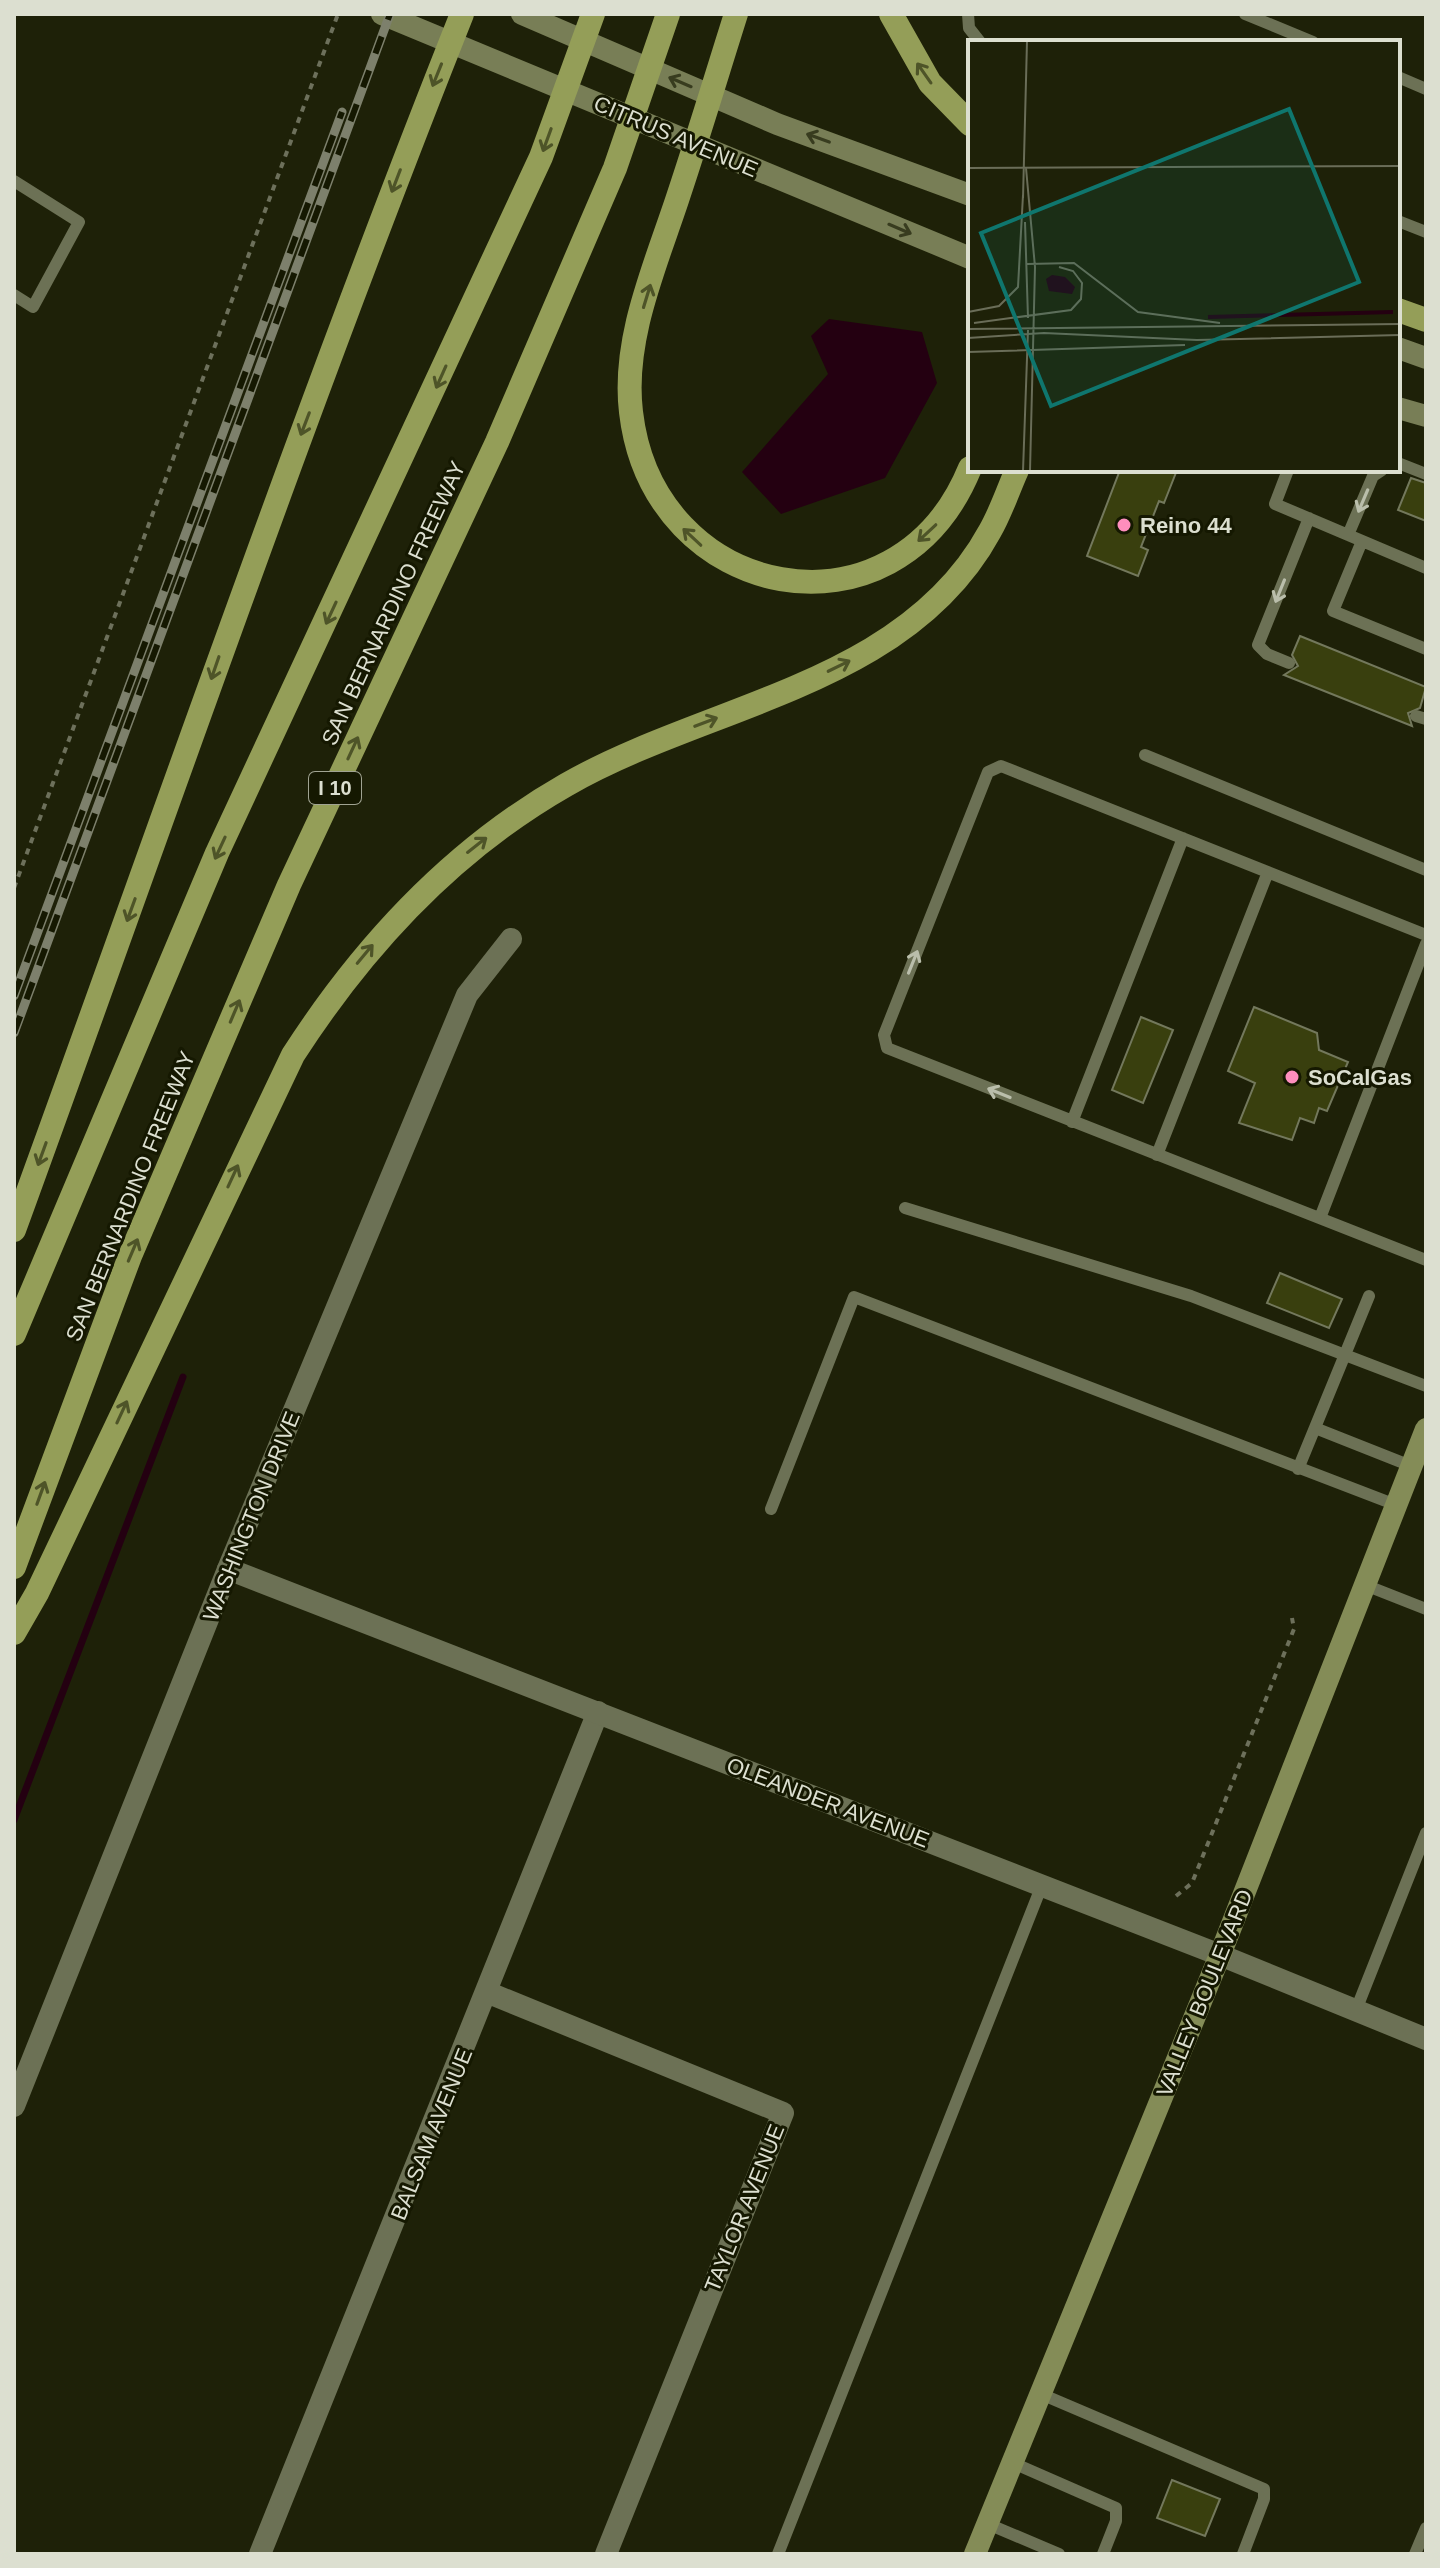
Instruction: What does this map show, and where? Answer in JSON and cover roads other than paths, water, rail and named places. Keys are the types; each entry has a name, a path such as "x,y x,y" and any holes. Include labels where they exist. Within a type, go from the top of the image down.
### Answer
{"highway":[{"path":"14,1230 145,872 224,640 462,14"},
{"path":"14,1334 217,853 541,157 593,14"},
{"name":"SAN BERNARDINO FREEWAY","path":"14,1567 130,1256 289,885 528,370 615,168 668,14"},
{"path":"736,14 632,350 630,409 647,475 671,516 706,549 733,565 772,579 806,581 848,577 905,552 942,518 968,472"},
{"path":"891,14 930,83 968,122"},
{"path":"1400,311 1426,320"},
{"path":"14,1633 37,1593 293,1055 332,994 378,939 418,896 468,852 567,784 644,746 817,677 858,656 913,621 957,579 975,555 991,531 1016,472"}],"main road":[{"name":"CITRUS AVENUE","path":"382,14 968,257"},
{"path":"523,14 777,124 968,194"},
{"path":"1400,349 1426,358"},
{"path":"1400,409 1426,416"},
{"name":"VALLEY BOULEVARD","path":"975,2554 1220,1955 1426,1429"}],"street":[{"name":"WASHINGTON DRIVE","path":"14,2106 228,1569 467,995 511,939"},
{"name":"OLEANDER AVENUE","path":"228,1569 1042,1885 1426,2039"},
{"name":"BALSAM AVENUE","path":"260,2554 489,1993 598,1712"},
{"name":"TAYLOR AVENUE","path":"489,1993 783,2113 606,2554"}],"lane":[{"path":"968,14 969,28 978,40"},
{"path":"1245,14 1308,40"},
{"path":"1400,78 1426,89"},
{"path":"14,181 79,222 33,307 14,295"},
{"path":"1400,222 1426,232"},
{"path":"1400,464 1426,474"},
{"path":"1287,472 1275,504 1426,568"},
{"path":"1348,535 1373,476 1379,472"},
{"path":"1289,663 1267,654 1258,645 1309,518"},
{"path":"1362,541 1333,611 1426,649"},
{"path":"1145,755 1426,870"},
{"path":"1426,935 1001,766 988,772 884,1035 887,1048 1426,1260"},
{"path":"1072,1122 1183,838"},
{"path":"1157,1155 1268,872"},
{"path":"1320,1218 1426,944"},
{"path":"905,1208 1191,1296 1426,1386"},
{"path":"1298,1469 1369,1296"},
{"path":"771,1509 854,1297 1396,1505"},
{"path":"1315,1428 1411,1466"},
{"path":"1365,1585 1426,1609"},
{"path":"1356,2010 1426,1833"},
{"path":"778,2554 1042,1885"},
{"path":"1041,2394 1264,2489 1264,2499 1243,2554"},
{"path":"1013,2463 1116,2508 1116,2521 1103,2554"},
{"path":"988,2524 1059,2554"},
{"path":"1415,2554 1426,2528"}],"waterway":[{"path":"14,1820 183,1377"}],"railway":[{"path":"14,1033 390,14"},
{"path":"14,996 342,112"}],"place":[{"name":"Reino 44","path":"1124,525"},
{"name":"SoCalGas","path":"1292,1077"}]}
